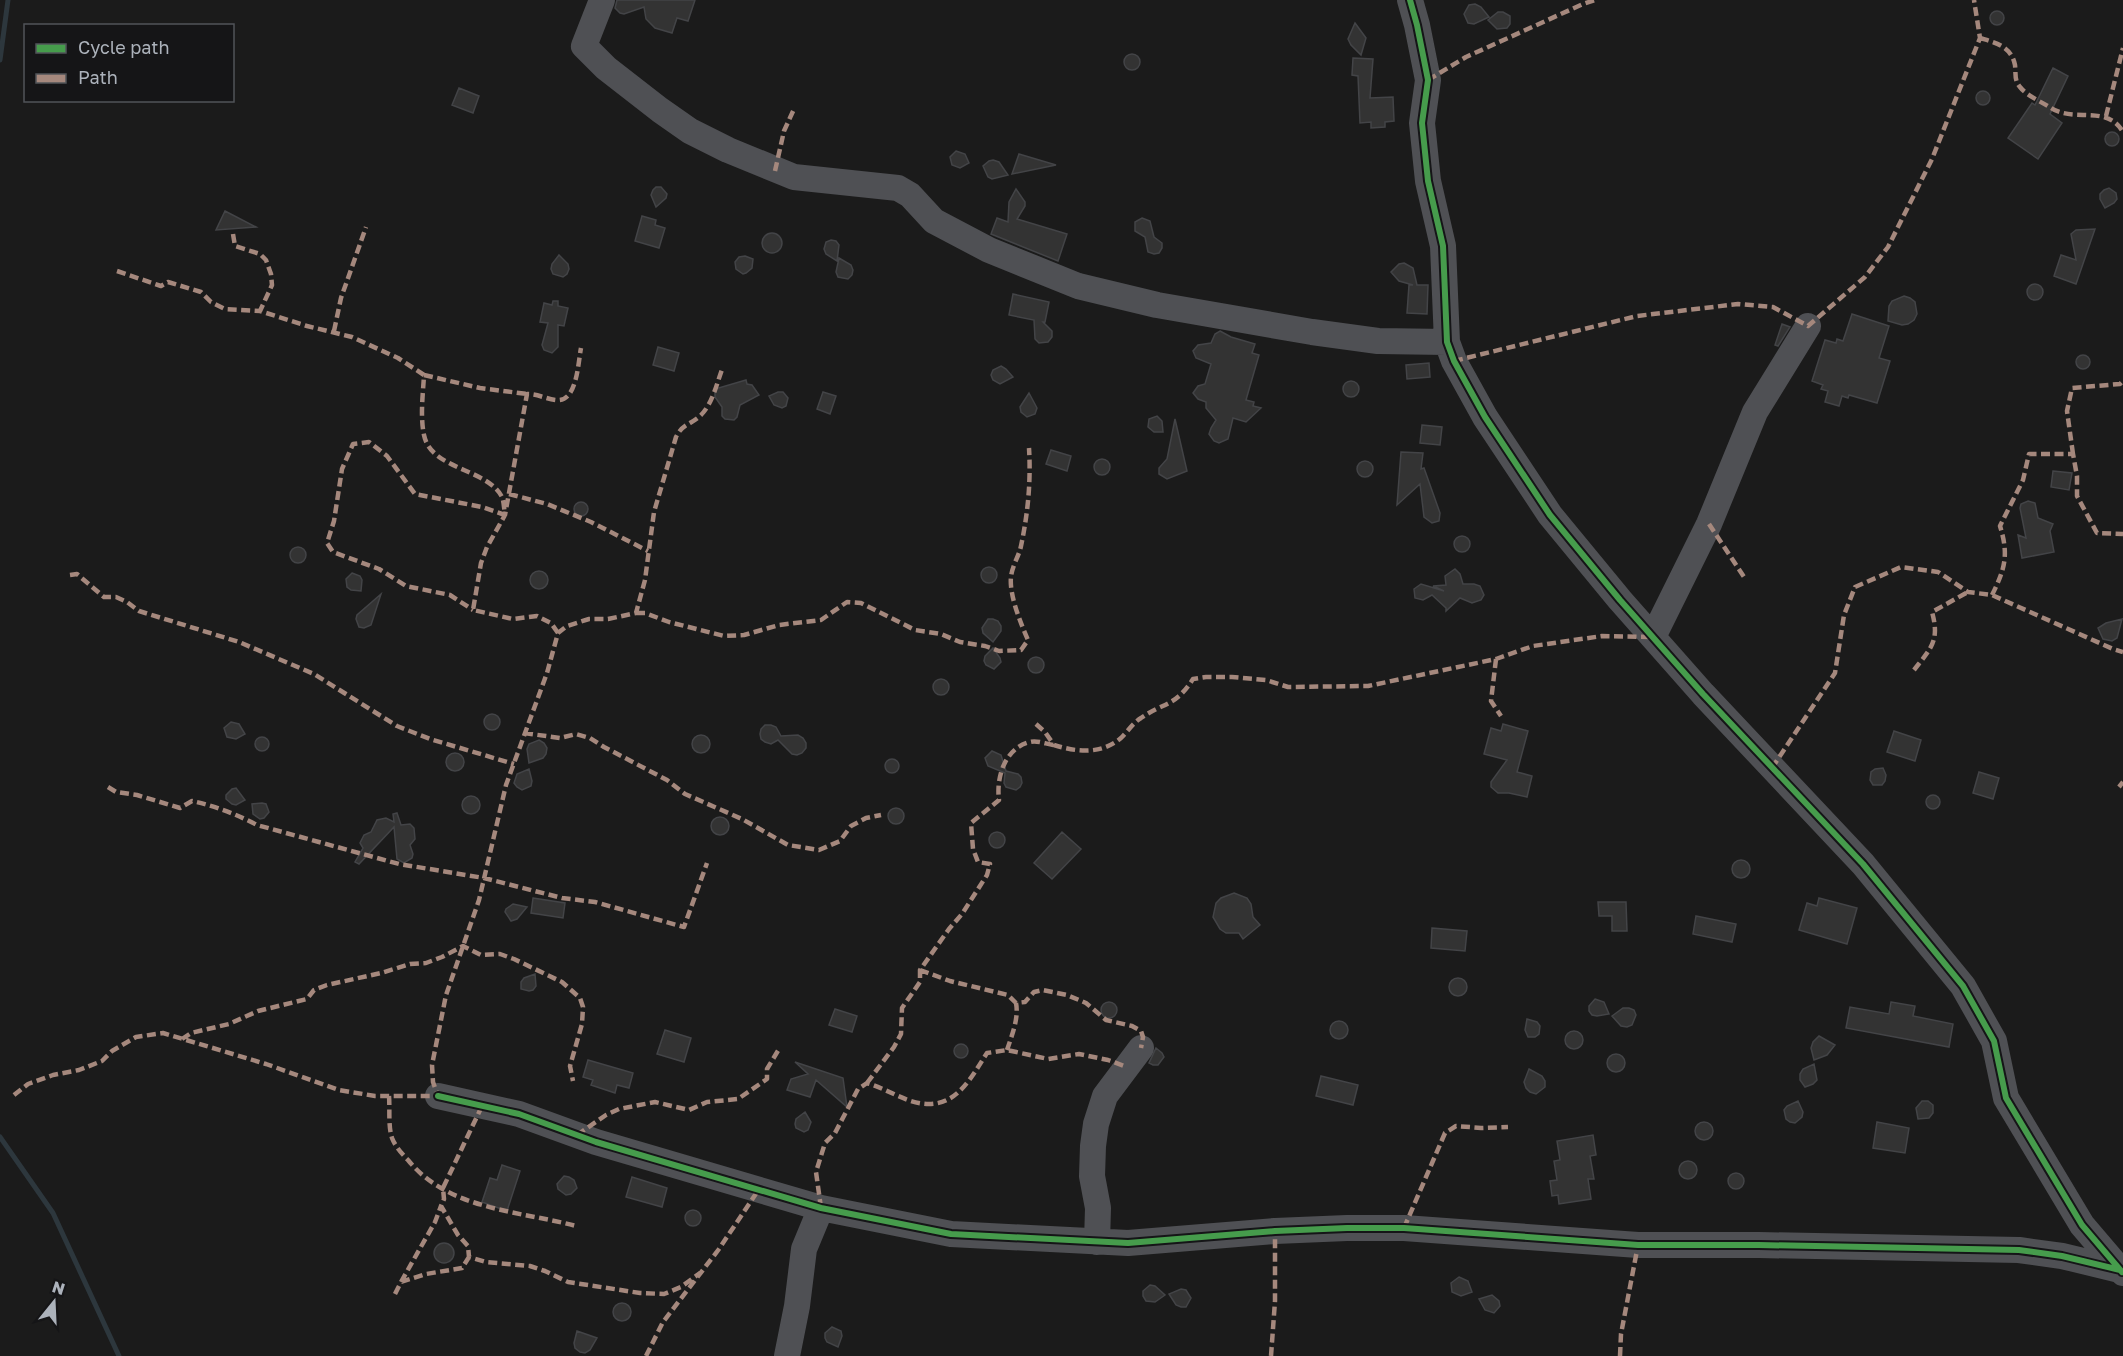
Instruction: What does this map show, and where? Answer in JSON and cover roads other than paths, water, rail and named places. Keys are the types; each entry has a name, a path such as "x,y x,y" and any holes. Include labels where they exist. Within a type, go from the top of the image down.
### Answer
{"street":[{"path":"602,0 584,46 606,68 690,130 775,171 794,177 898,188 910,195 934,222 989,250 1078,286 1157,305 1312,332 1378,341 1447,342"},
{"path":"1410,0 1428,80 1422,123 1428,181 1443,246 1447,342 1485,417 1550,515 1703,694 1863,864 1963,986 1994,1041 2006,1098 2082,1225 2121,1272"},
{"path":"1653,637 1709,524 1755,412 1808,326"},
{"path":"1097,1242 1098,1208 1092,1176 1096,1124 1105,1096 1141,1048"},
{"path":"438,1096 519,1114 596,1142 821,1208 951,1234 1128,1243 1316,1229 1404,1228 1638,1245 2019,1250 2062,1256 2121,1272"},
{"path":"787,1356 804,1249 821,1208"}],"waterway":[{"path":"0,60 8,0"},
{"path":"0,1137 53,1213 119,1356"}]}
